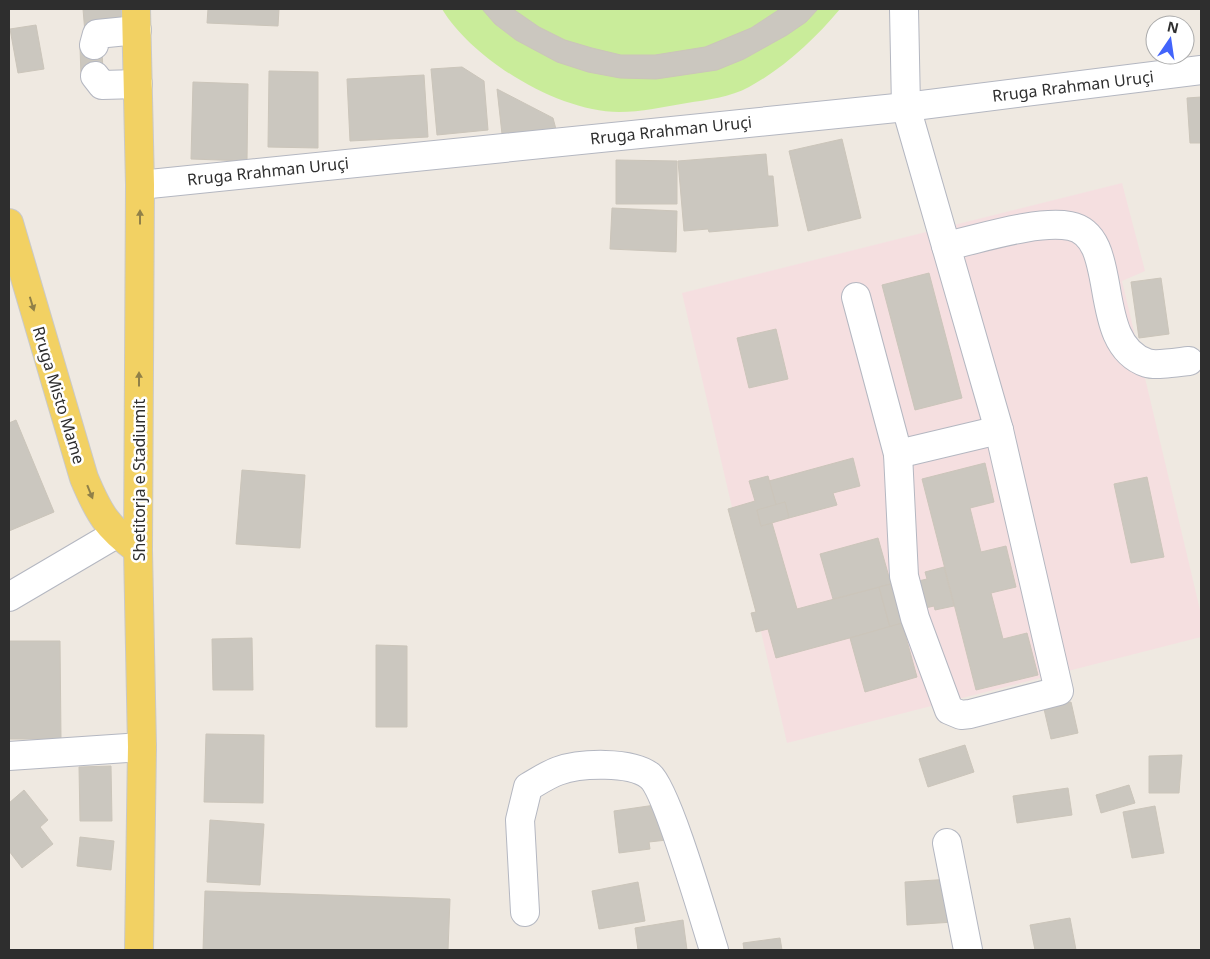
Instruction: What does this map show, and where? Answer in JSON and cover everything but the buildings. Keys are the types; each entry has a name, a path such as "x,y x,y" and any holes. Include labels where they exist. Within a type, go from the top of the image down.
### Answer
{"main road":[{"name":"Shetitorja e Stadiumit","path":"136,20 140,184 138,550 142,748 139,950"},
{"name":"Rruga Misto Mame","path":"9,223 15,267 84,478 97,510 116,534 138,550"}],"street":[{"path":"856,297 898,454 904,576 915,618 949,710 961,715 970,714 1059,691 998,430 906,107 904,9"},
{"path":"94,45 97,34 136,20"},
{"name":"Rruga Rrahman Uruçi","path":"140,184 906,107 1201,70"},
{"path":"95,76 102,85 138,84"},
{"path":"946,246 1042,225 1071,226 1091,239 1102,265 1108,305 1122,346 1148,364 1189,361"},
{"path":"898,454 998,430"},
{"path":"9,597 116,534"},
{"path":"9,756 142,748"},
{"path":"525,912 520,820 528,787 558,771 593,764 624,766 650,776 664,800 714,950"},
{"path":"947,842 968,950"}],"shaded area":[{"path":"1122,183 1145,271 1122,281 1201,614 1201,637 787,743 682,293"}],"green space":[{"path":"442,9 840,9 787,62 749,87 726,96 644,110 619,112 595,110 570,103 544,93 519,80 474,47 456,28"}]}
